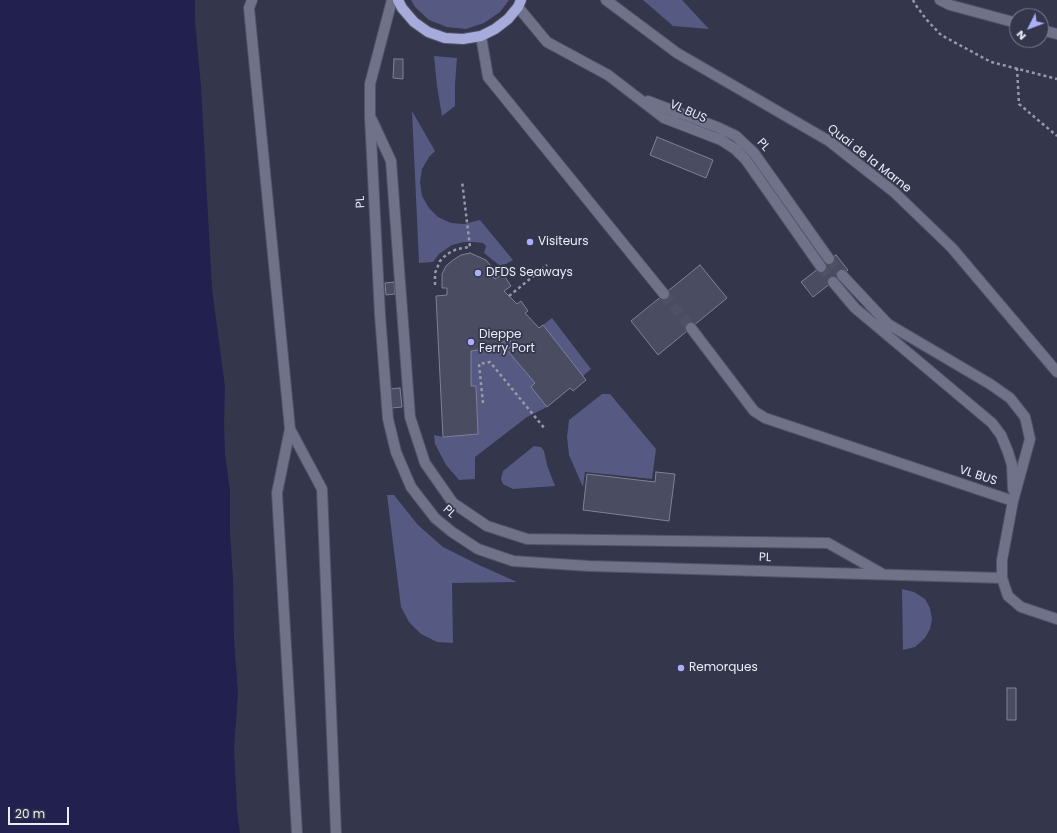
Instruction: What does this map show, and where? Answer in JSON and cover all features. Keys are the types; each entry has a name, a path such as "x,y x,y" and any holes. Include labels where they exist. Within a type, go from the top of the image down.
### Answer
{"main road":[{"path":"398,0 402,8 414,22 428,32 445,38 463,39 481,36 495,29 508,19 519,4"}],"street":[{"path":"252,0 249,8 290,429 277,493 296,833"},
{"name":"PL","path":"392,0 370,84 370,116 380,315 388,419 396,452 410,487 435,518 452,532 478,549 513,561 596,566 1002,578"},
{"name":"Quai de la Marne","path":"606,0 677,53 829,141 894,192 952,248 1057,372"},
{"path":"940,0 950,6 1009,21"},
{"name":"VL BUS","path":"519,4 547,42 608,75 664,118 721,140 735,149 746,160 820,267"},
{"path":"481,36 488,77 664,294"},
{"name":"PL","path":"638,98 718,127 736,136 754,153 829,260"},
{"path":"370,116 391,161 410,416 425,463 453,503 487,526 527,539 828,543 883,574"},
{"path":"842,275 888,324 990,384 1010,398 1025,417 1030,439 1013,501 1002,560 1002,578 1008,596 1021,607 1057,619"},
{"name":"VL BUS","path":"691,328 754,411 765,418 1013,501 1012,466 1001,435 992,422 855,308 833,282"},
{"path":"290,429 322,489 336,833"}],"path":[{"path":"914,0 915,4 926,19 941,35 991,62 1057,79"},
{"path":"1017,68 1019,104 1057,136"},
{"path":"435,285 435,273 440,261 447,254 456,249 470,246 462,181"},
{"path":"509,296 547,265"},
{"path":"483,403 479,364 490,362 545,429"}],"shaded area":[{"path":"0,0 195,0 195,21 201,87 212,289 225,387 225,454 230,491 234,638 238,693 234,748 237,811 240,833 0,833"},
{"path":"411,0 509,0 500,12 484,23 466,29 447,27 429,20 415,7"},
{"path":"643,0 682,0 709,29 673,26"},
{"path":"434,56 457,58 455,106 442,116 437,86"},
{"path":"412,111 435,151 429,157 422,169 420,182 422,196 429,208 438,217 451,223 464,224 480,220 513,260 506,264 499,265 484,253 486,246 483,243 464,242 452,245 439,254 433,262 419,263"},
{"path":"552,318 591,369 583,376 543,325"},
{"path":"509,339 513,345 507,350 535,383 532,387 547,407 527,417 475,457 475,479 459,480 446,465 435,444 434,435 443,437 478,434 476,386 471,386 471,351 491,348"},
{"path":"602,394 610,394 656,449 652,479 585,472 583,487 569,455 567,437 569,420"},
{"path":"534,446 541,447 544,451 547,465 555,486 513,489 503,484 501,479 503,471"},
{"path":"387,495 394,495 418,525 443,547 517,582 452,583 453,643 437,642 421,634 409,622 401,607"},
{"path":"902,589 914,592 925,599 930,608 932,619 930,629 925,638 915,647 903,650"}],"building":[{"path":"394,59 403,59 403,79 393,78"},
{"path":"657,137 713,160 706,178 650,155"},
{"name":"Dieppe Ferry Port","path":"470,253 486,260 495,271 491,274 495,279 503,274 511,286 504,291 517,304 521,301 528,311 525,313 539,328 543,325 586,380 573,391 570,388 547,407 531,387 535,383 507,350 513,345 509,339 491,348 471,351 471,386 476,386 478,434 443,437 436,296 447,295 447,288 442,288 442,274 446,266 461,255"},
{"path":"836,255 848,270 813,297 801,282"},
{"path":"700,265 727,298 658,355 631,321"},
{"path":"394,282 395,294 386,295 385,283"},
{"path":"400,388 402,407 392,408 390,389"},
{"path":"656,472 675,474 669,521 583,510 587,474 655,482"},
{"path":"1007,688 1016,688 1016,720 1007,720"}],"tunnel":[{"path":"829,259 842,275"},
{"path":"821,267 833,282"},
{"path":"664,294 691,328"}],"place":[{"name":"Visiteurs","path":"530,242"},
{"name":"DFDS Seaways","path":"478,273"},
{"name":"Dieppe Ferry Port","path":"471,342"},
{"name":"Remorques","path":"681,668"}]}
